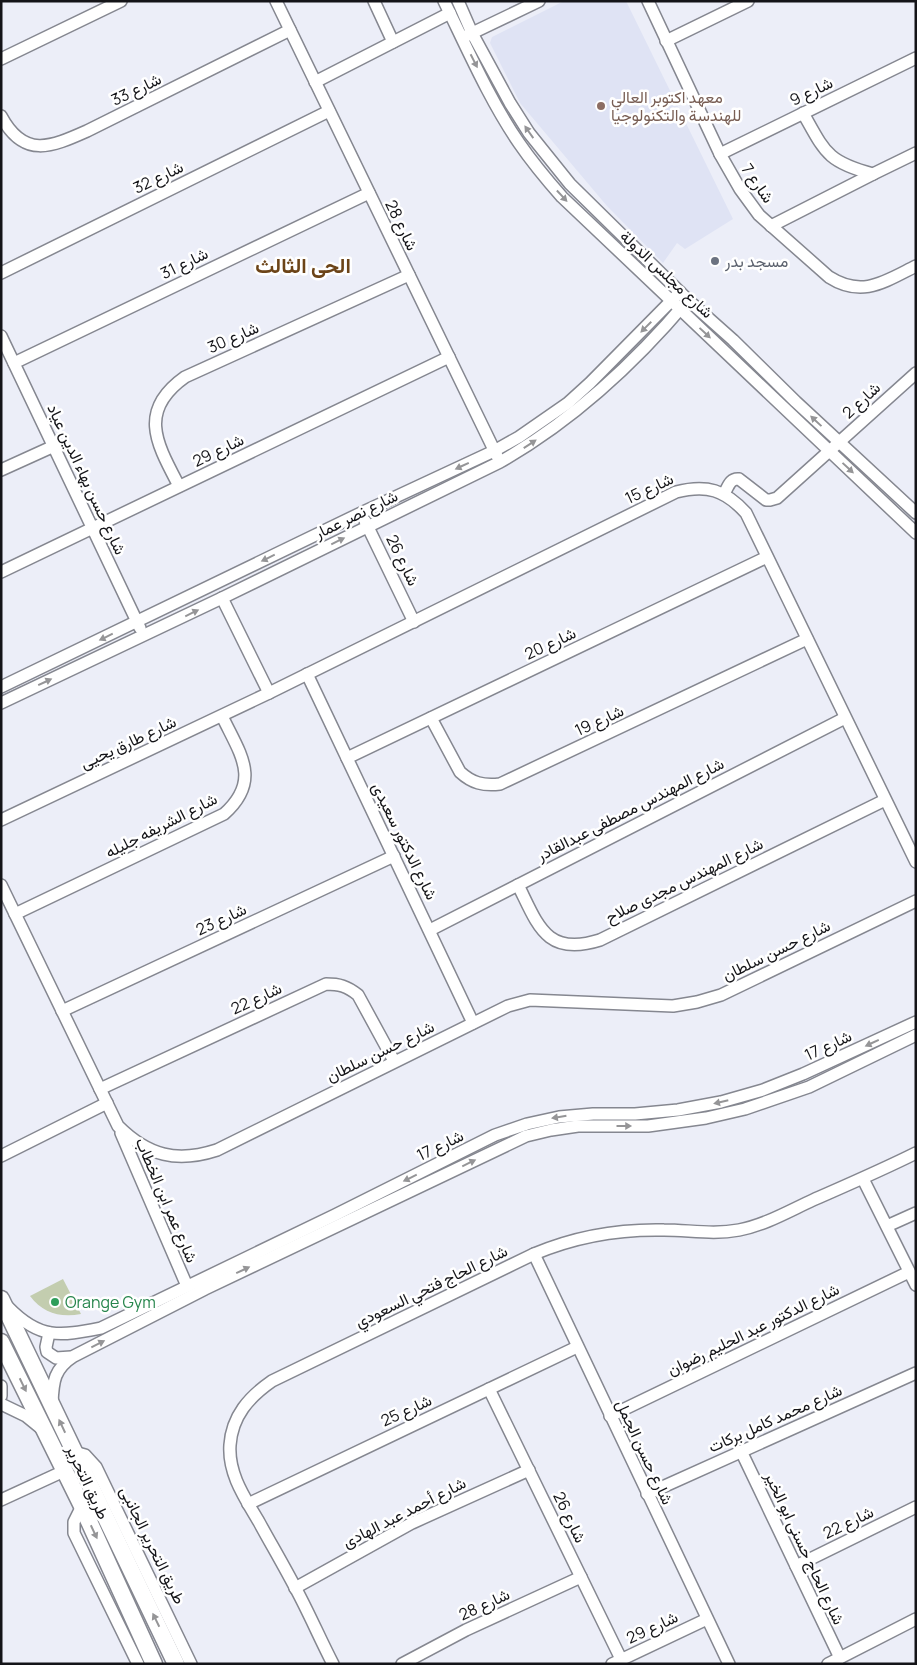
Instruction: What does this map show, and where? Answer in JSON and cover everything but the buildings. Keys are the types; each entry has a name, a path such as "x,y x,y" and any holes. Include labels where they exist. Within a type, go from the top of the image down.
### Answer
{"street":[{"path":"1,59 121,1"},
{"name":"شارع 28","path":"276,1 500,462"},
{"path":"374,1 393,42"},
{"name":"شارع مجلس الدولة","path":"444,1 529,133 570,184 688,300 916,513"},
{"name":"شارع مجلس الدولة","path":"458,1 467,35 500,112 518,142 539,171 562,197 916,533"},
{"path":"467,35 539,1"},
{"name":"شارع 7","path":"648,1 720,154 749,202 771,226 838,283 850,287 873,286 916,266"},
{"path":"666,42 748,1"},
{"path":"315,82 450,13"},
{"name":"شارع 33","path":"1,116 9,130 26,143 37,146 59,143 87,131 290,30"},
{"name":"شارع 9","path":"720,154 916,58"},
{"name":"شارع 32","path":"1,273 329,111"},
{"path":"802,113 825,152 847,166 873,174"},
{"path":"771,226 916,153"},
{"name":"شارع 31","path":"14,362 369,192"},
{"name":"شارع 30","path":"179,486 157,442 155,428 157,412 162,398 172,386 185,377 409,275"},
{"name":"شارع نصر عمار","path":"1,687 361,513 494,451 519,437 568,402 590,383 680,292"},
{"name":"شارع نصر عمار","path":"1,703 144,636 500,462 534,442 574,413 632,360 688,300"},
{"name":"شارع حسن بهاء الدين عياد","path":"1,336 144,636"},
{"name":"شارع 29","path":"1,572 448,357"},
{"name":"شارع 2","path":"724,494 732,480 739,480 766,500 774,500 916,373"},
{"path":"1,470 54,446"},
{"name":"شارع 15","path":"269,693 676,492 691,488 706,488 724,494 735,501 746,513 916,862"},
{"name":"شارع 26","path":"361,513 414,622"},
{"name":"شارع 20","path":"347,758 767,558"},
{"path":"222,598 269,693"},
{"name":"شارع 19","path":"432,718 460,772 476,783 500,784 807,639"},
{"name":"شارع الدكتور سعيدى","path":"307,674 473,1022"},
{"name":"شارع طارق يحيى","path":"1,820 269,693"},
{"name":"شارع الشريفه جليله","path":"15,914 224,814 235,804 243,791 245,776 243,760 222,716"},
{"name":"شارع المهندس مصطفى عبدالقادر","path":"430,930 845,718"},
{"name":"شارع المهندس مجدى صلاح","path":"518,884 540,929 552,939 568,944 584,945 600,940 886,800"},
{"name":"شارع 23","path":"62,1011 394,856"},
{"name":"شارع حسن سلطان","path":"1,885 118,1126 131,1139 147,1149 164,1155 182,1157 200,1155 217,1150 508,1006 530,1000 648,1006 673,1006 698,1002 721,995 916,901"},
{"name":"شارع 22","path":"100,1089 326,984 348,987 358,994 394,1061"},
{"name":"شارع 17","path":"2,1300 18,1317 49,1333 67,1334 101,1328 503,1132 526,1124 559,1117 661,1112 721,1102 763,1090 803,1074 916,1022"},
{"name":"شارع 17","path":"52,1405 53,1387 57,1374 62,1364 74,1356 205,1288 526,1136 578,1126 648,1126 706,1118 745,1109 808,1086 916,1035"},
{"path":"1,1156 107,1104"},
{"name":"شارع عمر ابن الخطاب","path":"118,1126 187,1286"},
{"name":"شارع الحاج فتحي السعودي","path":"333,1664 296,1588 238,1485 231,1466 230,1446 234,1426 242,1408 256,1393 272,1381 555,1245 621,1233 663,1230 721,1233 740,1230 759,1224 863,1179 916,1153"},
{"path":"863,1179 916,1285"},
{"path":"887,1226 916,1213"},
{"name":"شارع حسن الجمل","path":"534,1254 728,1664"},
{"name":"شارع الدكتور عبد الحليم رضوان","path":"610,1416 909,1272"},
{"name":"طريق التحرير","path":"2,1300 176,1664"},
{"path":"49,1333 46,1347 50,1356 62,1358 74,1356"},
{"name":"طريق التحرير","path":"1,1342 82,1506 154,1664"},
{"name":"شارع 25","path":"248,1504 577,1347"},
{"name":"شارع محمد كامل بركات","path":"647,1494 916,1373"},
{"path":"1,1386 1,1396"},
{"name":"شارع 26","path":"489,1389 581,1577 616,1662"},
{"path":"1,1404 26,1416 44,1431"},
{"name":"شارع الحاج حسنى ابو الخير","path":"741,1451 840,1658"},
{"name":"طريق التحرير الجانبى","path":"74,1452 85,1455 96,1467 191,1664"},
{"name":"شارع أحمد عبد الهادى","path":"296,1588 412,1523 529,1470"},
{"path":"1,1500 64,1471"},
{"path":"82,1506 74,1522 74,1533 138,1664"},
{"name":"شارع 22","path":"796,1566 916,1507"},
{"path":"106,1558 115,1556 120,1549"},
{"path":"119,1586 122,1580 127,1577 134,1578 136,1581"},
{"name":"شارع 28","path":"402,1664 466,1630 581,1577"},
{"name":"شارع 29","path":"616,1662 707,1619"},
{"path":"828,1664 916,1619"}],"shaded area":[{"name":"معهد اكتوبر العالي للهندسة والتكنولوجيا","path":"564,1 626,1 733,219 685,249 677,243 663,263 607,206 520,103 490,43 492,37"}],"green space":[{"name":"Orange Gym","path":"63,1279 81,1314 59,1315 52,1313 40,1307 30,1296"}],"place":[{"name":"معهد اكتوبر العالي للهندسة والتكنولوجيا","path":"601,106"},
{"name":"مسجد بدر","path":"715,261"},
{"name":"Orange Gym","path":"55,1302"}],"district":[{"name":"الحى الثالث","path":"303,265"}]}
